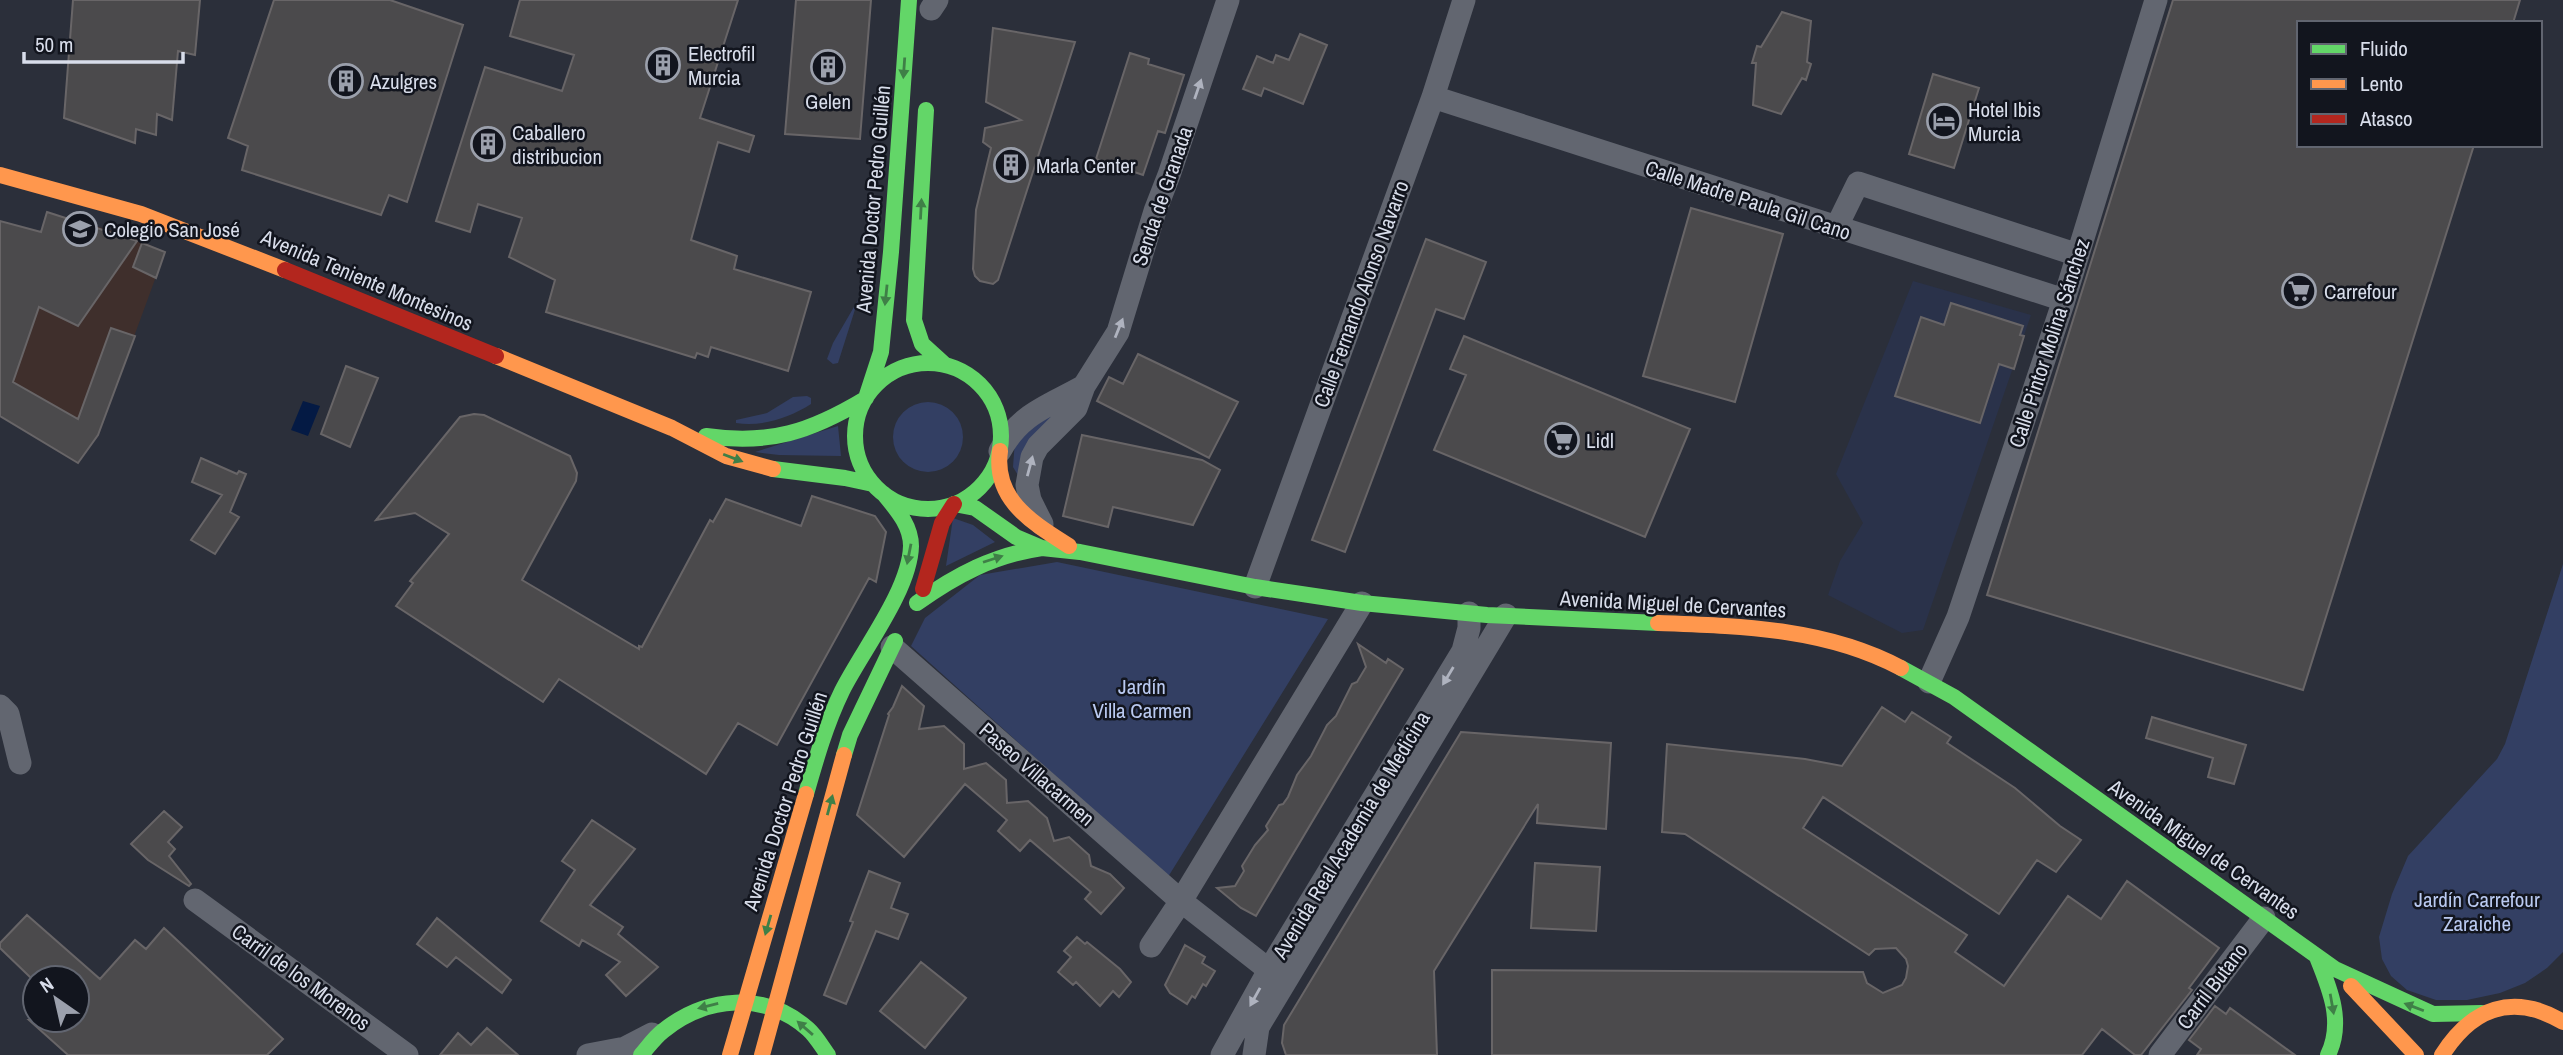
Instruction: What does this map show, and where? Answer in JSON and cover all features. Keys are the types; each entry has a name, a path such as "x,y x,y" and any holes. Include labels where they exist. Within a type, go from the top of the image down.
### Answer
{"main road":[{"name":"Avenida Doctor Pedro Guillén","path":"865,399 881,352 909,0"},
{"path":"903,625 973,566 1043,539 1001,482 998,465 999,418 985,389 966,374 944,364 922,344 914,320 927,88"},
{"name":"Avenida Teniente Montesinos","path":"0,175 115,206 208,238 672,428 721,454 758,467 846,477 879,489"},
{"path":"944,364 913,364 899,369 880,382 865,399 856,424 856,449 866,474 879,489 911,507 925,509 954,504 967,498 988,478 1000,451"},
{"name":"Avenida Teniente Montesinos","path":"672,428 729,440 783,437 819,425 865,399"},
{"name":"Avenida Doctor Pedro Guillén","path":"730,1055 803,801 834,710 846,682 895,595 908,564 911,548 908,527 879,489"},
{"name":"Avenida Doctor Pedro Guillén","path":"762,1055 850,736 931,570 941,524 954,504"},
{"name":"Avenida Miguel de Cervantes","path":"954,504 975,508 1016,537 1043,539 1080,552 1255,587 1362,603 1469,613 1710,624 1788,631 1819,637 1868,653 1954,697 2316,955 2335,969 2416,1055"},
{"path":"2316,955 2329,986 2333,1004 2336,1032 2328,1055"},
{"name":"Avenida Miguel de Cervantes","path":"2335,969 2417,1009 2433,1014 2482,1013 2498,1007 2524,1006 2550,1014 2563,1022"},
{"path":"641,1055 660,1031 700,1007 715,1003 745,1002 790,1015 814,1035 828,1055"},
{"path":"2442,1055 2455,1033 2482,1013"}],"street":[{"name":"Senda de Granada","path":"1043,539 1030,500 1028,469 1038,446 1076,408 1084,386 1118,332 1155,211 1228,0"},
{"name":"Calle Fernando Alonso Navarro","path":"1255,587 1433,97 1464,0"},
{"name":"Calle Pintor Molina Sánchez","path":"1929,682 1958,617 2064,300 2156,0"},
{"name":"Calle Madre Paula Gil Cano","path":"1433,97 2064,300"},
{"path":"1836,228 1858,184 2078,255"},
{"path":"1000,451 1016,426 1028,416 1084,386"},
{"path":"1151,946 1362,603"},
{"name":"Avenida Real Academia de Medicina","path":"1222,1055 1269,971 1463,651 1469,628 1469,613"},
{"name":"Avenida Real Academia de Medicina","path":"1254,1055 1258,1027 1506,615"},
{"name":"Paseo Villacarmen","path":"903,625 1181,901 1269,971"},
{"path":"0,706 8,714 20,763"},
{"name":"Carril de los Morenos","path":"195,900 407,1055"},
{"name":"Carril Butano","path":"2160,1055 2264,918"},
{"path":"588,1055 625,1048 673,1021"}],"shaded area":[{"path":"47,212 130,236 165,252 98,435 78,463 0,416 4,356"},
{"path":"1913,281 2031,315 1923,630 1902,633 1828,595 1840,561 1863,523 1836,474"},
{"path":"303,401 320,406 308,436 291,430"}],"green space":[{"path":"858,300 838,363 833,364 827,359 833,343"},
{"path":"793,397 811,398 811,404 784,417 756,424 736,423 736,420 767,413"},
{"path":"921,402 935,402 948,408 957,417 963,437 961,450 953,462 935,472 921,472 908,466 899,457 893,444 893,430 899,417 908,408"},
{"path":"1059,411 1019,477 1013,467 1015,440 1033,422"},
{"path":"838,426 841,456 755,452"},
{"path":"953,518 973,525 995,542 946,566"},
{"name":"Jardín Villa Carmen","path":"1057,562 1328,619 1168,877 911,646 925,618 980,575"},
{"name":"Jardín Carrefour Zaraiche","path":"2563,564 2563,952 2547,968 2525,983 2500,993 2467,1000 2436,1000 2407,990 2391,976 2382,959 2379,937 2392,894 2408,856 2497,759 2505,744"}],"building":[{"path":"73,0 200,0 195,55 178,51 172,120 157,114 156,135 136,129 135,143 64,118"},
{"name":"Azulgres","path":"274,0 390,0 463,25 407,202 389,195 381,215 242,170 248,146 228,138"},
{"path":"520,0 738,0 700,118 754,136 749,152 718,142 691,240 737,256 734,269 811,292 788,371 711,347 708,357 697,353 695,358 546,312 555,280 509,257 522,218 478,204 470,232 436,221 485,67 562,91 574,55 510,36"},
{"name":"Gelen","path":"796,0 871,0 860,139 785,134"},
{"path":"2173,0 2520,0 2514,21 2297,21 2297,147 2473,147 2303,690 1987,595"},
{"path":"1782,12 1811,21 1807,62 1811,64 1806,80 1802,78 1781,114 1753,105 1756,63 1752,63 1757,46 1761,47"},
{"name":"Marla Center","path":"993,28 1075,42 998,280 993,284 980,281 973,269 976,210 991,148 983,142 985,128 1021,120 986,102"},
{"path":"1300,34 1327,45 1303,104 1264,88 1261,96 1243,89 1257,56 1273,63 1276,55 1289,60"},
{"path":"1130,53 1149,59 1148,64 1184,75 1165,133 1158,131 1143,175 1096,159"},
{"name":"Hotel Ibis Murcia","path":"1933,74 1979,88 1954,168 1909,154"},
{"path":"1691,208 1783,234 1735,402 1643,376"},
{"path":"47,212 137,241 78,326 39,307 13,382 78,419 111,328 135,336 98,435 78,463 0,416 0,221 41,232"},
{"path":"1426,239 1486,262 1464,319 1436,309 1345,552 1312,540"},
{"path":"142,243 165,252 156,278 133,267"},
{"path":"1951,303 2023,326 2020,335 2024,336 2014,369 1999,364 1980,423 1895,396 1921,317 1944,325"},
{"name":"Lidl","path":"1464,336 1690,429 1645,537 1434,450 1466,375 1450,369"},
{"path":"1138,354 1238,402 1209,458 1097,401 1109,377 1123,384"},
{"path":"346,366 378,378 350,447 321,434"},
{"path":"484,415 570,456 577,473 576,481 522,580 639,649 710,520 713,522 726,499 801,526 812,496 875,516 886,532 876,582 869,578 777,745 738,723 706,774 559,679 543,702 396,606 413,583 410,581 449,534 415,513 376,520 460,417"},
{"path":"1082,435 1202,460 1220,470 1193,525 1113,507 1108,527 1063,516"},
{"path":"201,458 237,474 239,471 246,474 230,512 239,517 215,554 191,540 222,495 192,482"},
{"path":"1358,644 1386,663 1388,659 1403,669 1256,916 1241,908 1217,888 1235,886 1244,871 1242,866 1268,830 1266,826 1279,805 1288,797 1297,775 1311,756 1327,725 1336,716 1352,684 1357,682 1366,667"},
{"path":"902,686 924,706 919,729 944,726 964,744 964,769 986,763 1006,780 1007,803 1028,801 1047,818 1054,841 1069,837 1089,855 1091,866 1110,874 1124,888 1101,914 1085,899 1091,892 1030,840 1020,851 998,831 1007,820 965,784 904,857 857,815 888,714"},
{"path":"1882,707 1905,722 1912,712 1951,737 1947,743 2015,788 2081,840 2056,872 2037,860 1999,914 1823,797 1803,828 1967,935 1955,952 2004,986 2068,896 2101,919 2127,881 2219,948 2189,988 2192,990 2141,1055 2135,1055 2102,1029 2082,1055 1492,1055 1492,970 1863,972 1867,983 1883,993 1902,985 1908,966 1906,959 1896,948 1875,949 1869,955 1685,834 1662,832 1667,744 1805,759 1842,766"},
{"path":"2152,717 2246,745 2234,784 2208,777 2213,758 2146,738"},
{"path":"1461,732 1611,743 1606,829 1537,823 1538,804 1434,971 1437,1055 1286,1055 1282,1043 1284,1025"},
{"path":"164,811 182,827 168,842 175,849 169,856 191,884 189,886 148,860 131,844"},
{"path":"592,820 635,849 590,905 623,927 618,934 658,967 626,996 606,975 620,962 582,940 579,946 541,921 575,870 562,861"},
{"path":"1535,863 1600,867 1596,931 1531,928"},
{"path":"869,871 900,883 891,908 908,914 898,939 876,931 846,1004 824,995 853,922 850,921"},
{"path":"27,915 83,964 21,964 21,968 0,948 0,943"},
{"path":"437,918 511,980 502,993 456,957 447,967 417,944"},
{"path":"164,928 283,1039 267,1055 68,1055 45,1034 91,1034 91,971 100,979 135,940 146,949"},
{"path":"1077,937 1120,969 1131,982 1119,997 1113,991 1100,1006 1076,982 1073,985 1058,972 1071,957 1064,951"},
{"path":"1185,945 1205,957 1202,963 1215,971 1206,986 1203,984 1195,998 1192,996 1187,1004 1170,993 1165,985"},
{"path":"921,962 966,998 925,1048 880,1011"},
{"path":"2215,1006 2226,1014 2230,1008 2295,1055 2197,1055 2201,1049 2189,1040"},
{"path":"487,1028 518,1055 440,1055 458,1033 471,1045"}],"traffic: fast":[{"path":"866,398 881,352 909,0"},
{"path":"926,110 914,320 922,344 944,364"},
{"path":"928,363 956,369 980,384 995,408 1001,436 995,464 980,488 956,503 928,509 900,503 876,488 861,464 855,436 861,408 876,384 900,369 928,363"},
{"path":"706,436 750,439 789,433 826,420 865,399"},
{"path":"773,469 873,484"},
{"path":"806,794 836,703 894,601 909,563 911,546 908,531 884,494"},
{"path":"954,504 975,508 1016,537 1042,548 1080,552 1255,587 1362,603 1487,615 1658,623"},
{"path":"917,603 976,568 1024,551 1042,548"},
{"path":"844,755 850,735 895,641"},
{"path":"1901,668 1954,697 2335,969 2433,1014 2482,1013"},
{"path":"2317,957 2330,993 2335,1018 2333,1043 2328,1055"},
{"path":"641,1055 660,1033 680,1019 716,1005 736,1003 773,1008 791,1017 811,1032 828,1055"}],"traffic: slow":[{"path":"0,175 141,214 285,270"},
{"path":"496,356 672,428 726,456 773,469"},
{"path":"1000,451 999,468 1009,497 1030,519 1069,546"},
{"path":"1658,623 1752,628 1813,637 1872,655 1901,668"},
{"path":"762,1055 844,755"},
{"path":"730,1055 806,794"},
{"path":"2351,986 2416,1055"},
{"path":"2442,1055 2467,1026 2480,1016 2495,1010 2527,1008 2563,1022"}],"traffic: jam":[{"path":"285,270 496,356"},
{"path":"923,589 942,523 954,504"}],"place":[{"name":"Electrofil Murcia","path":"663,65"},
{"name":"Gelen","path":"828,67"},
{"name":"Azulgres","path":"346,81"},
{"name":"Hotel Ibis Murcia","path":"1944,121"},
{"name":"Caballero distribucion","path":"488,144"},
{"name":"Marla Center","path":"1011,165"},
{"name":"Colegio San José","path":"80,229"},
{"name":"Carrefour","path":"2299,291"},
{"name":"Lidl","path":"1562,440"}]}
